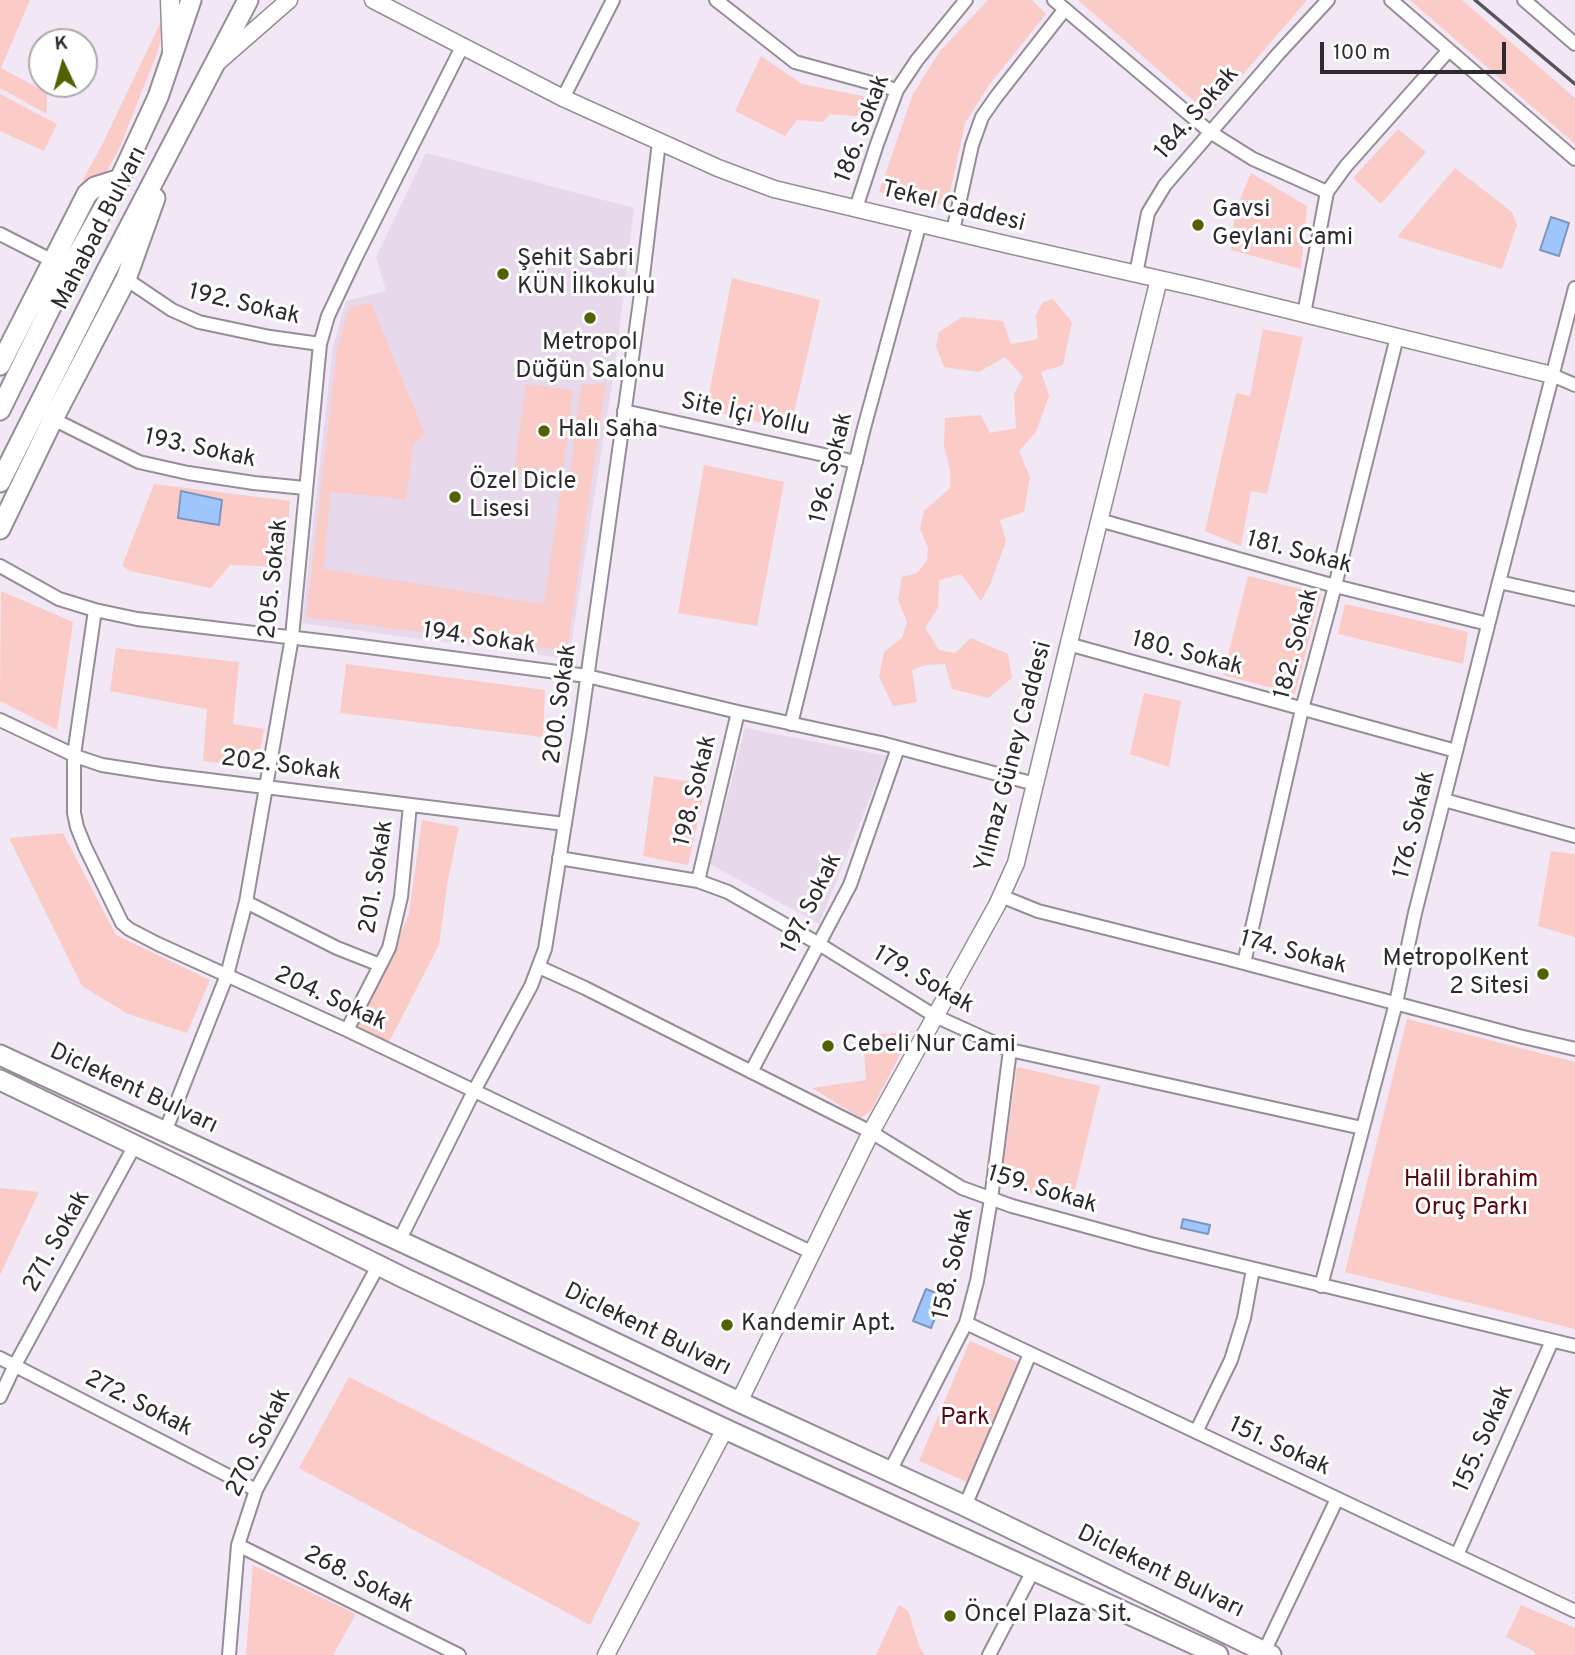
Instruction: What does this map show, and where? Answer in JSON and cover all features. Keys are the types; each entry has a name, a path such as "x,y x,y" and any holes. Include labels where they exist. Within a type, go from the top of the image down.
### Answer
{"main road":[{"path":"170,0 172,56"},
{"name":"Mahabad Bulvarı","path":"0,410 69,270 120,179 158,97 191,0"},
{"name":"Mahabad Bulvarı","path":"0,482 248,0"},
{"path":"0,529 53,419 126,279 182,125"},
{"path":"0,365 87,194 95,187 120,179"},
{"name":"Diclekent Bulvarı","path":"1,1054 965,1506 1267,1653"},
{"name":"Diclekent Bulvarı","path":"0,1080 378,1266 725,1429 1219,1655"}],"street":[{"path":"211,69 289,0"},
{"name":"Tekel Caddesi","path":"373,0 563,98 718,168 774,188 1552,375"},
{"path":"563,98 613,0"},
{"path":"716,0 795,62 897,90"},
{"name":"186. Sokak","path":"856,208 897,90 917,60 966,0"},
{"path":"1054,0 1210,132 1253,159 1327,192"},
{"name":"184. Sokak","path":"1136,274 1148,213 1165,185 1328,0"},
{"path":"1391,0 1575,159"},
{"path":"1524,0 1575,44"},
{"path":"953,231 969,155 982,117 1065,9"},
{"name":"205. Sokak","path":"165,1132 226,975 246,902 292,637 320,344 328,316 462,47"},
{"path":"1304,314 1327,192 1346,166 1449,50"},
{"name":"200. Sokak","path":"399,1241 474,1091 516,1016 545,949 587,676 659,142"},
{"name":"196. Sokak","path":"790,724 920,223"},
{"path":"0,234 53,261"},
{"name":"192. Sokak","path":"126,279 172,310 199,322 320,344"},
{"name":"Yılmaz Güney Caddesi","path":"739,1402 870,1132 1001,896 1016,863 1159,279"},
{"path":"1575,288 1552,375 1575,385"},
{"name":"182. Sokak","path":"1244,963 1302,709 1397,337"},
{"name":"176. Sokak","path":"1321,1286 1396,1003 1415,913 1552,375"},
{"name":"Site İçi Yollu","path":"624,411 856,462"},
{"name":"193. Sokak","path":"53,419 139,462 188,473 305,488"},
{"name":"181. Sokak","path":"1100,520 1335,586 1488,624"},
{"name":"194. Sokak","path":"0,566 59,599 137,619 587,676 898,748 1035,784"},
{"path":"1499,582 1575,599"},
{"name":"204. Sokak","path":"95,610 74,755 74,813 85,848 122,923 158,944 347,1030 813,1253"},
{"name":"180. Sokak","path":"1068,645 1456,751"},
{"name":"198. Sokak","path":"698,881 738,712"},
{"name":"202. Sokak","path":"0,720 74,755 102,765 565,824"},
{"name":"197. Sokak","path":"751,1072 850,885 898,748"},
{"path":"1444,800 1575,836"},
{"name":"201. Sokak","path":"347,1030 389,948 401,897 410,805"},
{"name":"179. Sokak","path":"559,858 698,881 728,892 819,944 934,1016 1010,1050 1362,1128"},
{"name":"174. Sokak","path":"1001,896 1038,911 1575,1049"},
{"path":"246,902 337,948 380,965"},
{"name":"159. Sokak","path":"539,967 870,1132 962,1188 991,1199 1151,1244 1575,1346"},
{"name":"158. Sokak","path":"890,1471 966,1323 977,1281 991,1199 1010,1050"},
{"name":"271. Sokak","path":"0,1397 135,1145"},
{"name":"270. Sokak","path":"229,1655 238,1545 256,1490 378,1266"},
{"path":"1196,1432 1231,1360 1244,1318 1253,1269"},
{"name":"151. Sokak","path":"966,1323 1575,1611"},
{"name":"155. Sokak","path":"1457,1555 1552,1341"},
{"path":"965,1506 1030,1354"},
{"name":"272. Sokak","path":"0,1358 256,1490"},
{"path":"606,1655 725,1429"},
{"path":"1267,1653 1337,1499"},
{"name":"268. Sokak","path":"238,1545 459,1655"},
{"path":"989,1655 1034,1569"}],"shaded area":[{"name":"Özel Dicle Lisesi","path":"426,153 634,208 614,371 569,659 302,623 333,346 346,301 386,291 376,257"},
{"path":"745,728 887,756 819,924 710,864"}],"green space":[{"path":"0,0 30,0 1,68 28,83 28,98 47,98 47,114 0,88"},
{"path":"988,0 1032,0 1046,14 989,85 965,123 947,206 879,192 913,94 940,51"},
{"path":"1078,0 1307,0 1209,114"},
{"path":"1410,0 1462,0 1575,98 1575,144"},
{"path":"167,9 166,23 156,56 119,149 106,172 76,192 101,147"},
{"path":"761,56 802,84 867,97 871,101 865,117 830,114 823,122 797,120 785,136 735,111"},
{"path":"0,94 57,124 44,151 0,131"},
{"path":"1398,129 1426,152 1381,204 1353,178"},
{"path":"1455,168 1512,212 1517,225 1502,269 1397,237"},
{"path":"1251,173 1307,206 1301,269 1231,250 1235,211"},
{"path":"732,278 820,300 790,430 706,409"},
{"path":"1053,299 1072,322 1063,365 1041,372 1049,396 1036,432 1019,451 1030,477 1024,512 1000,520 1006,541 990,585 981,601 961,574 939,580 938,608 925,628 939,650 955,653 971,638 1008,654 1012,678 988,698 952,689 945,664 925,665 912,670 917,702 893,706 879,677 884,652 902,638 907,622 898,600 902,577 917,573 927,561 928,548 920,528 924,511 950,488 950,470 944,446 945,418 981,415 990,433 1016,428 1014,394 1023,377 1005,357 979,372 944,367 936,346 939,332 962,317 1003,321 1011,344 1038,339 1036,315 1043,302"},
{"path":"371,303 425,434 413,444 406,499 330,492 324,569 544,604 561,489 570,474 581,385 606,383 567,651 306,617 337,350 349,307"},
{"path":"1263,329 1303,337 1267,494 1251,491 1241,546 1205,531 1236,393 1250,396"},
{"name":"Halı Saha","path":"526,384 573,390 562,480 514,471"},
{"path":"704,465 784,482 757,626 678,613"},
{"path":"154,484 290,501 285,567 230,565 211,588 130,571 122,566"},
{"path":"1248,576 1321,594 1295,694 1223,675"},
{"path":"1,591 73,622 57,730 0,701"},
{"path":"1345,604 1468,632 1463,664 1338,634"},
{"path":"116,648 239,662 233,724 264,729 257,767 203,761 207,709 110,691"},
{"path":"346,664 545,690 543,737 340,713"},
{"path":"1144,693 1181,701 1169,767 1130,754"},
{"path":"654,776 706,784 688,865 643,856"},
{"path":"422,820 459,827 439,945 389,1042 358,1026 409,914"},
{"path":"63,833 116,935 210,980 187,1033 128,1014 82,986 9,838"},
{"path":"1551,851 1575,854 1575,937 1538,926"},
{"name":"Halil İbrahim Oruç Parkı","path":"1407,1019 1575,1062 1575,1329 1345,1272"},
{"path":"912,1031 872,1109 861,1118 812,1088 866,1080 863,1036"},
{"path":"1017,1067 1100,1086 1071,1206 1001,1183"},
{"path":"0,1188 39,1192 0,1275"},
{"name":"Park","path":"970,1341 1018,1362 967,1482 919,1461"},
{"path":"349,1377 640,1523 590,1625 299,1468"},
{"path":"253,1565 356,1614 333,1655 246,1655"},
{"path":"899,1605 908,1611 920,1648 925,1655 876,1655"},
{"path":"1521,1605 1575,1628 1575,1655 1534,1655 1535,1652 1506,1637"}],"water":[{"path":"1551,217 1569,223 1559,256 1540,250"},
{"path":"181,491 222,500 219,525 178,518"},
{"path":"1183,1219 1210,1225 1208,1234 1181,1228"},
{"path":"926,1289 944,1296 931,1328 913,1321"}],"railway":[{"path":"1475,0 1575,84"}],"place":[{"name":"Gavsi Geylani Cami","path":"1198,225"},
{"name":"Şehit Sabri KÜN İlkokulu","path":"503,274"},
{"name":"Metropol Düğün Salonu","path":"590,318"},
{"name":"Halı Saha","path":"544,431"},
{"name":"Özel Dicle Lisesi","path":"455,497"},
{"name":"MetropolKent 2 Sitesi","path":"1543,974"},
{"name":"Cebeli Nur Cami","path":"828,1046"},
{"name":"Kandemir Apt.","path":"727,1325"},
{"name":"Öncel Plaza Sit.","path":"950,1616"}]}
